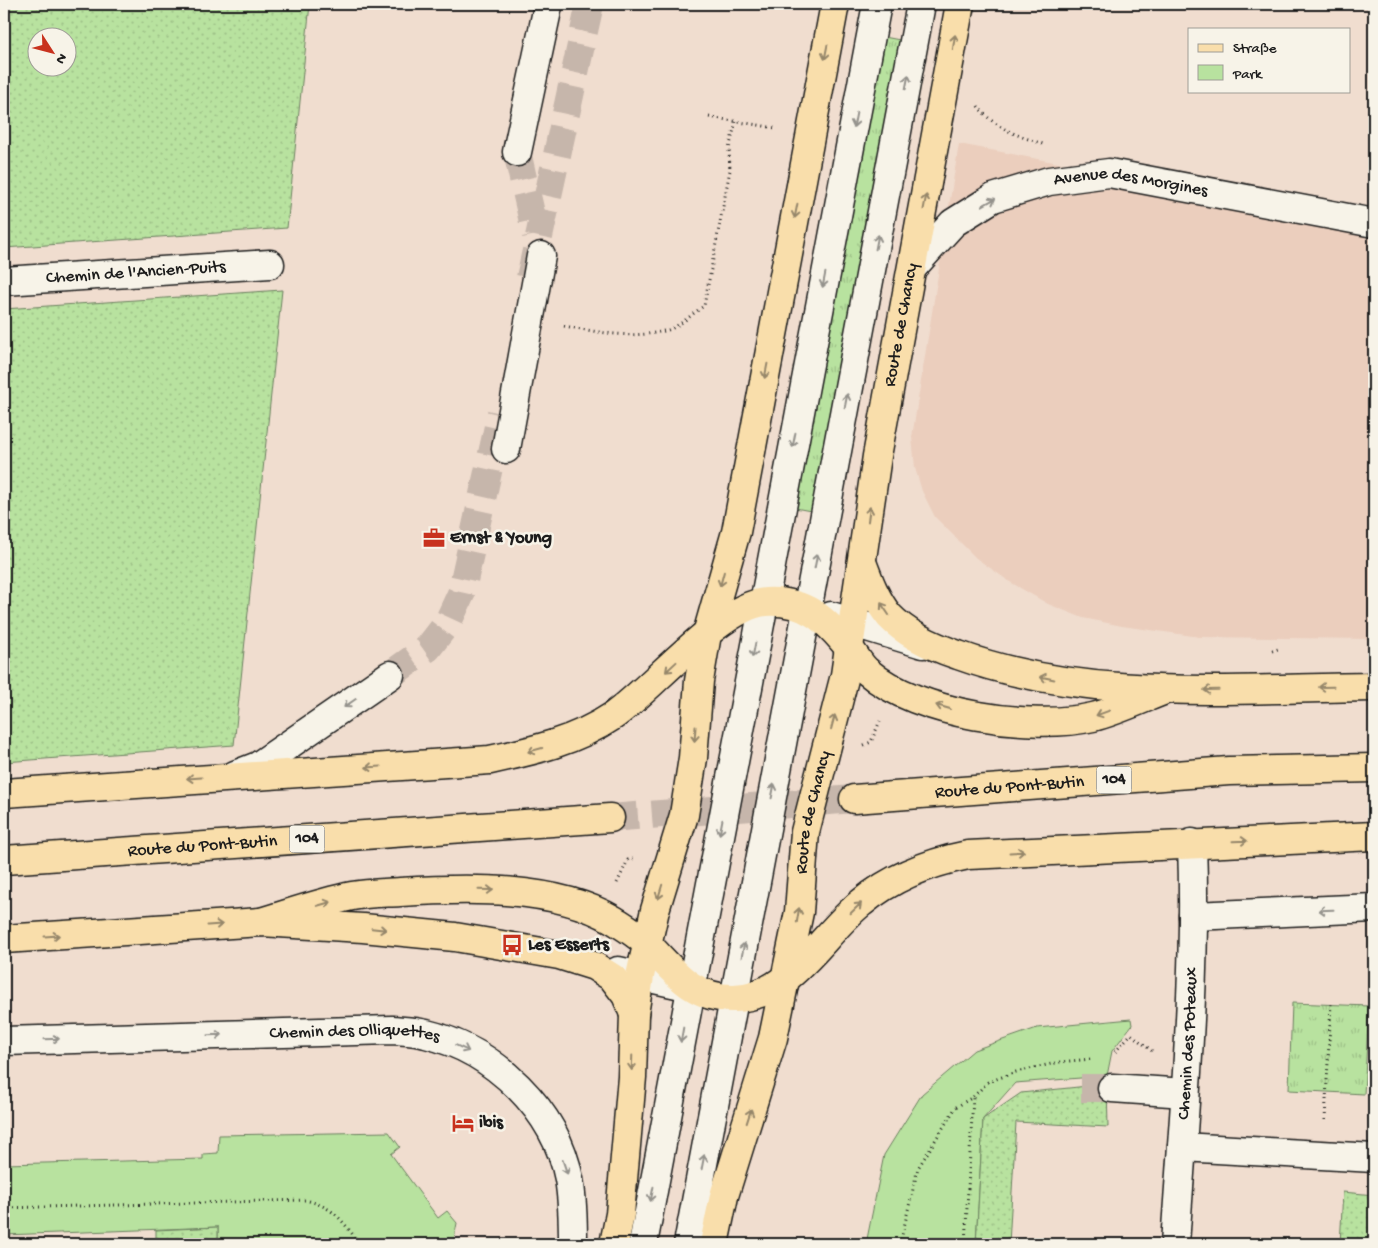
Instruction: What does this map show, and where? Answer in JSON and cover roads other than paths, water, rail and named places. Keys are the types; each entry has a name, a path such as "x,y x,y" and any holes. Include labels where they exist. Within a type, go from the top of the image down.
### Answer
{"main road":[{"path":"614,1244 620,1214 632,1077 634,1014 640,976 646,943 684,815 693,758 699,680 707,634 736,532 835,4"},
{"name":"Route de Chancy","path":"714,1244 724,1196 773,1038 799,912 805,832 845,674 877,456 960,4"},
{"path":"862,562 872,590 890,616 913,635 937,648 1004,669 1057,680 1165,690 1374,687"},
{"path":"4,793 235,775 490,760 555,745 611,717 640,696 707,634 736,612 763,602 786,602 808,609 829,624 851,635 867,672 894,689 917,700 986,718 1020,721 1058,721 1093,717 1165,690"},
{"name":"Route du Pont-Butin","path":"854,799 1229,771 1374,768"},
{"name":"Route du Pont-Butin","path":"4,860 610,818"},
{"path":"261,922 353,896 441,889 498,890 539,895 578,905 612,919 646,943 666,966 691,987 713,996 734,998 761,992 784,980 860,904 908,873 941,860 968,855 1192,843 1374,836"},
{"path":"4,939 261,922 363,928 455,937 512,945 559,955 594,966 613,978 626,994 634,1014"}],"street":[{"path":"643,1244 877,4"},
{"path":"688,1244 921,4"},
{"path":"517,152 548,6"},
{"name":"Avenue des Morgines","path":"913,267 953,223 994,198 1049,181 1110,173 1374,223"},
{"path":"506,450 541,256"},
{"name":"Chemin de l'Ancien-Puits","path":"4,281 270,264"},
{"path":"851,635 937,648"},
{"path":"235,775 258,766 390,675"},
{"name":"Chemin des Poteaux","path":"1175,1244 1185,1093 1193,916 1192,843"},
{"path":"1193,916 1374,908"},
{"path":"594,966 691,987"},
{"name":"Chemin des Olliquettes","path":"4,1041 392,1030 426,1034 473,1053 506,1074 523,1091 540,1114 558,1146 568,1178 573,1217 573,1244"},
{"path":"1112,1088 1185,1093"},
{"path":"1182,1147 1374,1158"}],"tunnel":[{"path":"530,278 590,4"},
{"path":"517,152 536,235"},
{"path":"390,675 428,648 448,622 461,594 501,413"},
{"path":"610,818 854,799"},
{"path":"1081,1088 1112,1088"}],"place":[{"name":"Ernst & Young","path":"434,538"},
{"name":"Les Esserts","path":"512,945"},
{"name":"ibis","path":"463,1123"}]}
